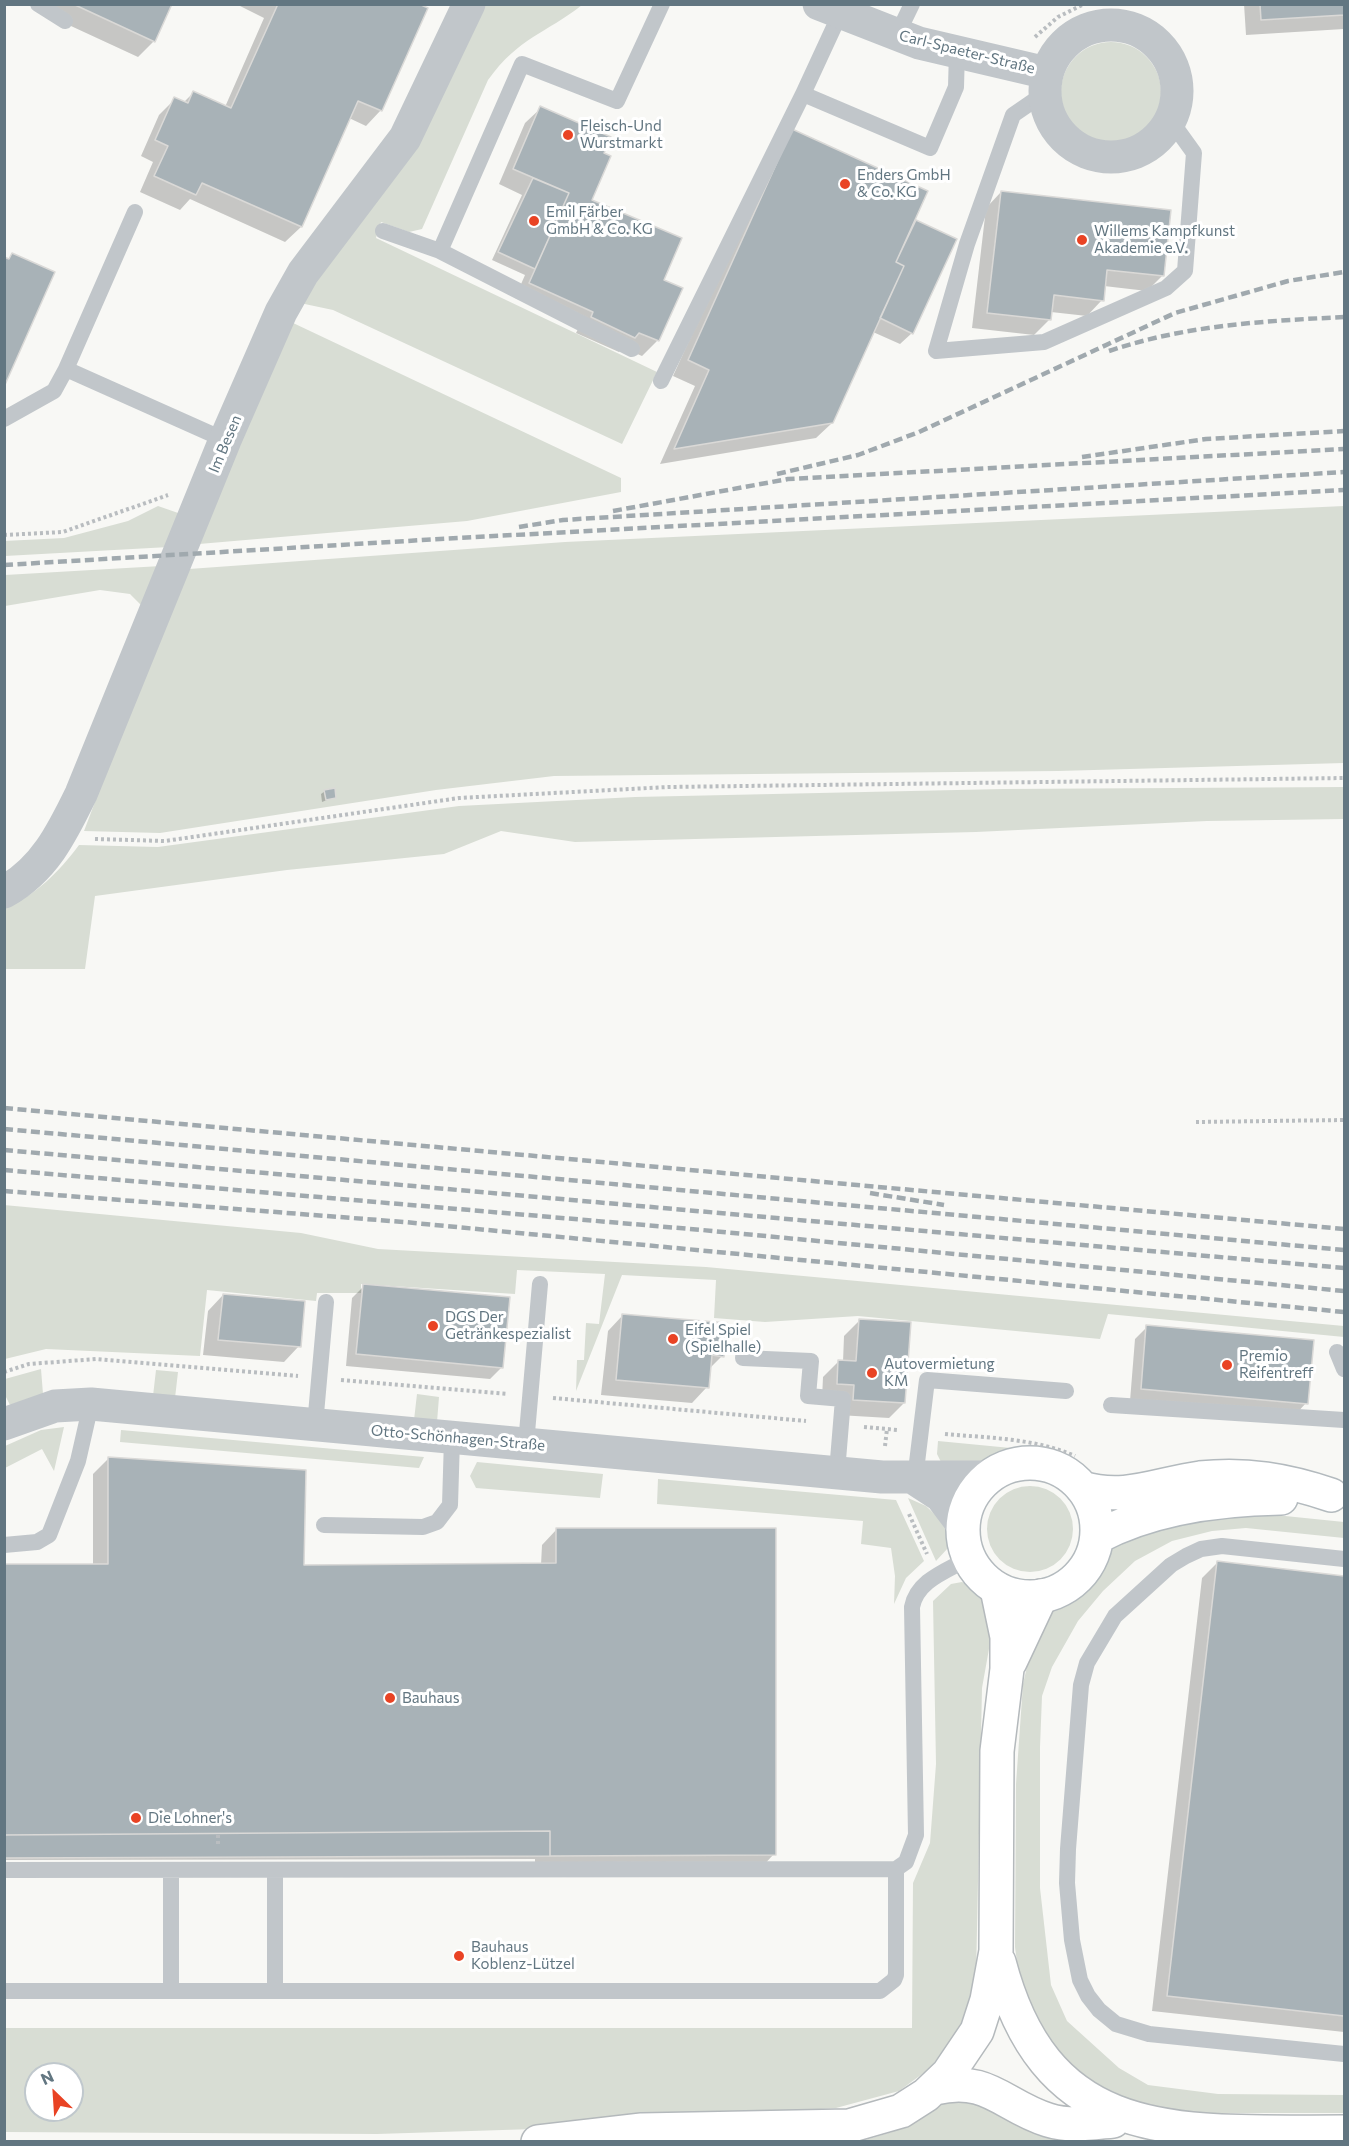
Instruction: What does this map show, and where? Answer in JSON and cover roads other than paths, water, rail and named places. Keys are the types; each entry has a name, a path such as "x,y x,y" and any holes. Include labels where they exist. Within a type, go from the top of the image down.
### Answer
{"main road":[{"path":"1083,1475 1094,1511 1096,1537 1094,1551 1079,1576 1055,1593 1026,1598 997,1589 981,1575 969,1558 963,1525 969,1504 989,1477 1012,1466 1037,1464 1083,1475 1110,1495 1198,1479 1230,1476 1297,1483 1341,1496"},
{"path":"1096,1537 1126,1523 1207,1503 1240,1499 1341,1496"},
{"path":"538,2142 642,2130 849,2126 901,2111 935,2088 961,2058 977,2031 987,2000 996,1951 998,1751 1007,1669 1007,1637 997,1589"},
{"path":"1007,1669 1041,1596"},
{"path":"996,1951 1014,2016 1033,2054 1050,2076 1069,2094 1113,2121"},
{"path":"935,2088 958,2084 979,2086 1032,2113 1062,2124 1113,2121 1168,2132 1344,2132"}],"street":[{"name":"Im Besen","path":"4,892 31,873 59,839 81,794 225,440 282,312 303,273 405,138 469,4"},
{"name":"Carl-Spaeter-Straße","path":"830,9 897,35 957,51 1037,77"},
{"name":"Carl-Spaeter-Straße","path":"1137,16 1173,65 1178,98 1171,121 1161,135 1142,149 1110,157 1087,152 1064,137 1050,118 1037,77 1061,47 1079,33 1137,16"},
{"name":"Otto-Schönhagen-Straße","path":"4,1424 55,1406 91,1404 915,1479 989,1477"},
{"name":"Otto-Schönhagen-Straße","path":"915,1479 941,1496 963,1525"}],"lane":[{"path":"38,4 65,21"},
{"path":"440,250 522,64 618,101 662,4"},
{"path":"897,35 912,4"},
{"path":"661,381 803,94 830,9"},
{"path":"803,94 930,148 956,87 957,51"},
{"path":"1037,77 1014,115 967,244 936,351 1044,342 1166,288 1185,270 1194,153 1171,121"},
{"path":"4,419 54,391 66,369 135,212"},
{"path":"383,231 440,250 632,349"},
{"path":"66,369 225,440"},
{"path":"526,1444 540,1284"},
{"path":"315,1425 326,1302"},
{"path":"1336,1352 1344,1369"},
{"path":"742,1358 811,1361 808,1396 843,1399 837,1472"},
{"path":"915,1479 927,1380 1066,1391"},
{"path":"4,1545 31,1543 49,1535 78,1461 91,1404"},
{"path":"1111,1405 1344,1420"},
{"path":"324,1525 423,1527 437,1522 450,1505 452,1438"},
{"path":"1344,1559 1222,1546 1201,1549 1172,1565 1115,1616 1087,1662 1081,1685 1068,1860 1072,1940 1080,1980 1099,2010 1116,2024 1149,2034 1344,2054"},
{"path":"4,1870 896,1869 906,1862 916,1835 912,1607 914,1596 919,1587 969,1558"},
{"path":"4,1992 880,1991 894,1980 896,1975 896,1869"},
{"path":"171,1870 171,1991"},
{"path":"274,1870 274,1991"}],"railway":[{"path":"777,474 858,455 919,432 1175,313 1288,281 1344,272"},
{"path":"1109,351 1138,342 1196,330 1255,323 1344,317"},
{"path":"1082,457 1206,439 1344,431"},
{"path":"613,511 788,479 1344,449"},
{"path":"519,527 563,520 1344,472"},
{"path":"4,565 1344,490"},
{"path":"4,1108 1344,1229"},
{"path":"4,1129 1344,1250"},
{"path":"4,1150 1344,1268"},
{"path":"4,1170 702,1230 1344,1291"},
{"path":"4,1191 404,1222 1344,1312"},
{"path":"870,1193 944,1205"}],"place":[{"name":"Fleisch-Und Wurstmarkt","path":"568,135"},
{"name":"Enders GmbH & Co. KG","path":"845,184"},
{"name":"Emil Färber GmbH & Co. KG","path":"534,221"},
{"name":"Willems Kampfkunst Akademie e.V.","path":"1082,240"},
{"name":"DGS Der Getränkespezialist","path":"433,1326"},
{"name":"Eifel Spiel (Spielhalle)","path":"673,1339"},
{"name":"Premio Reifentreff","path":"1227,1365"},
{"name":"Autovermietung KM","path":"872,1373"},
{"name":"Bauhaus","path":"390,1698"},
{"name":"Die Lohner's","path":"136,1818"},
{"name":"Bauhaus Koblenz-Lützel","path":"459,1956"}]}
